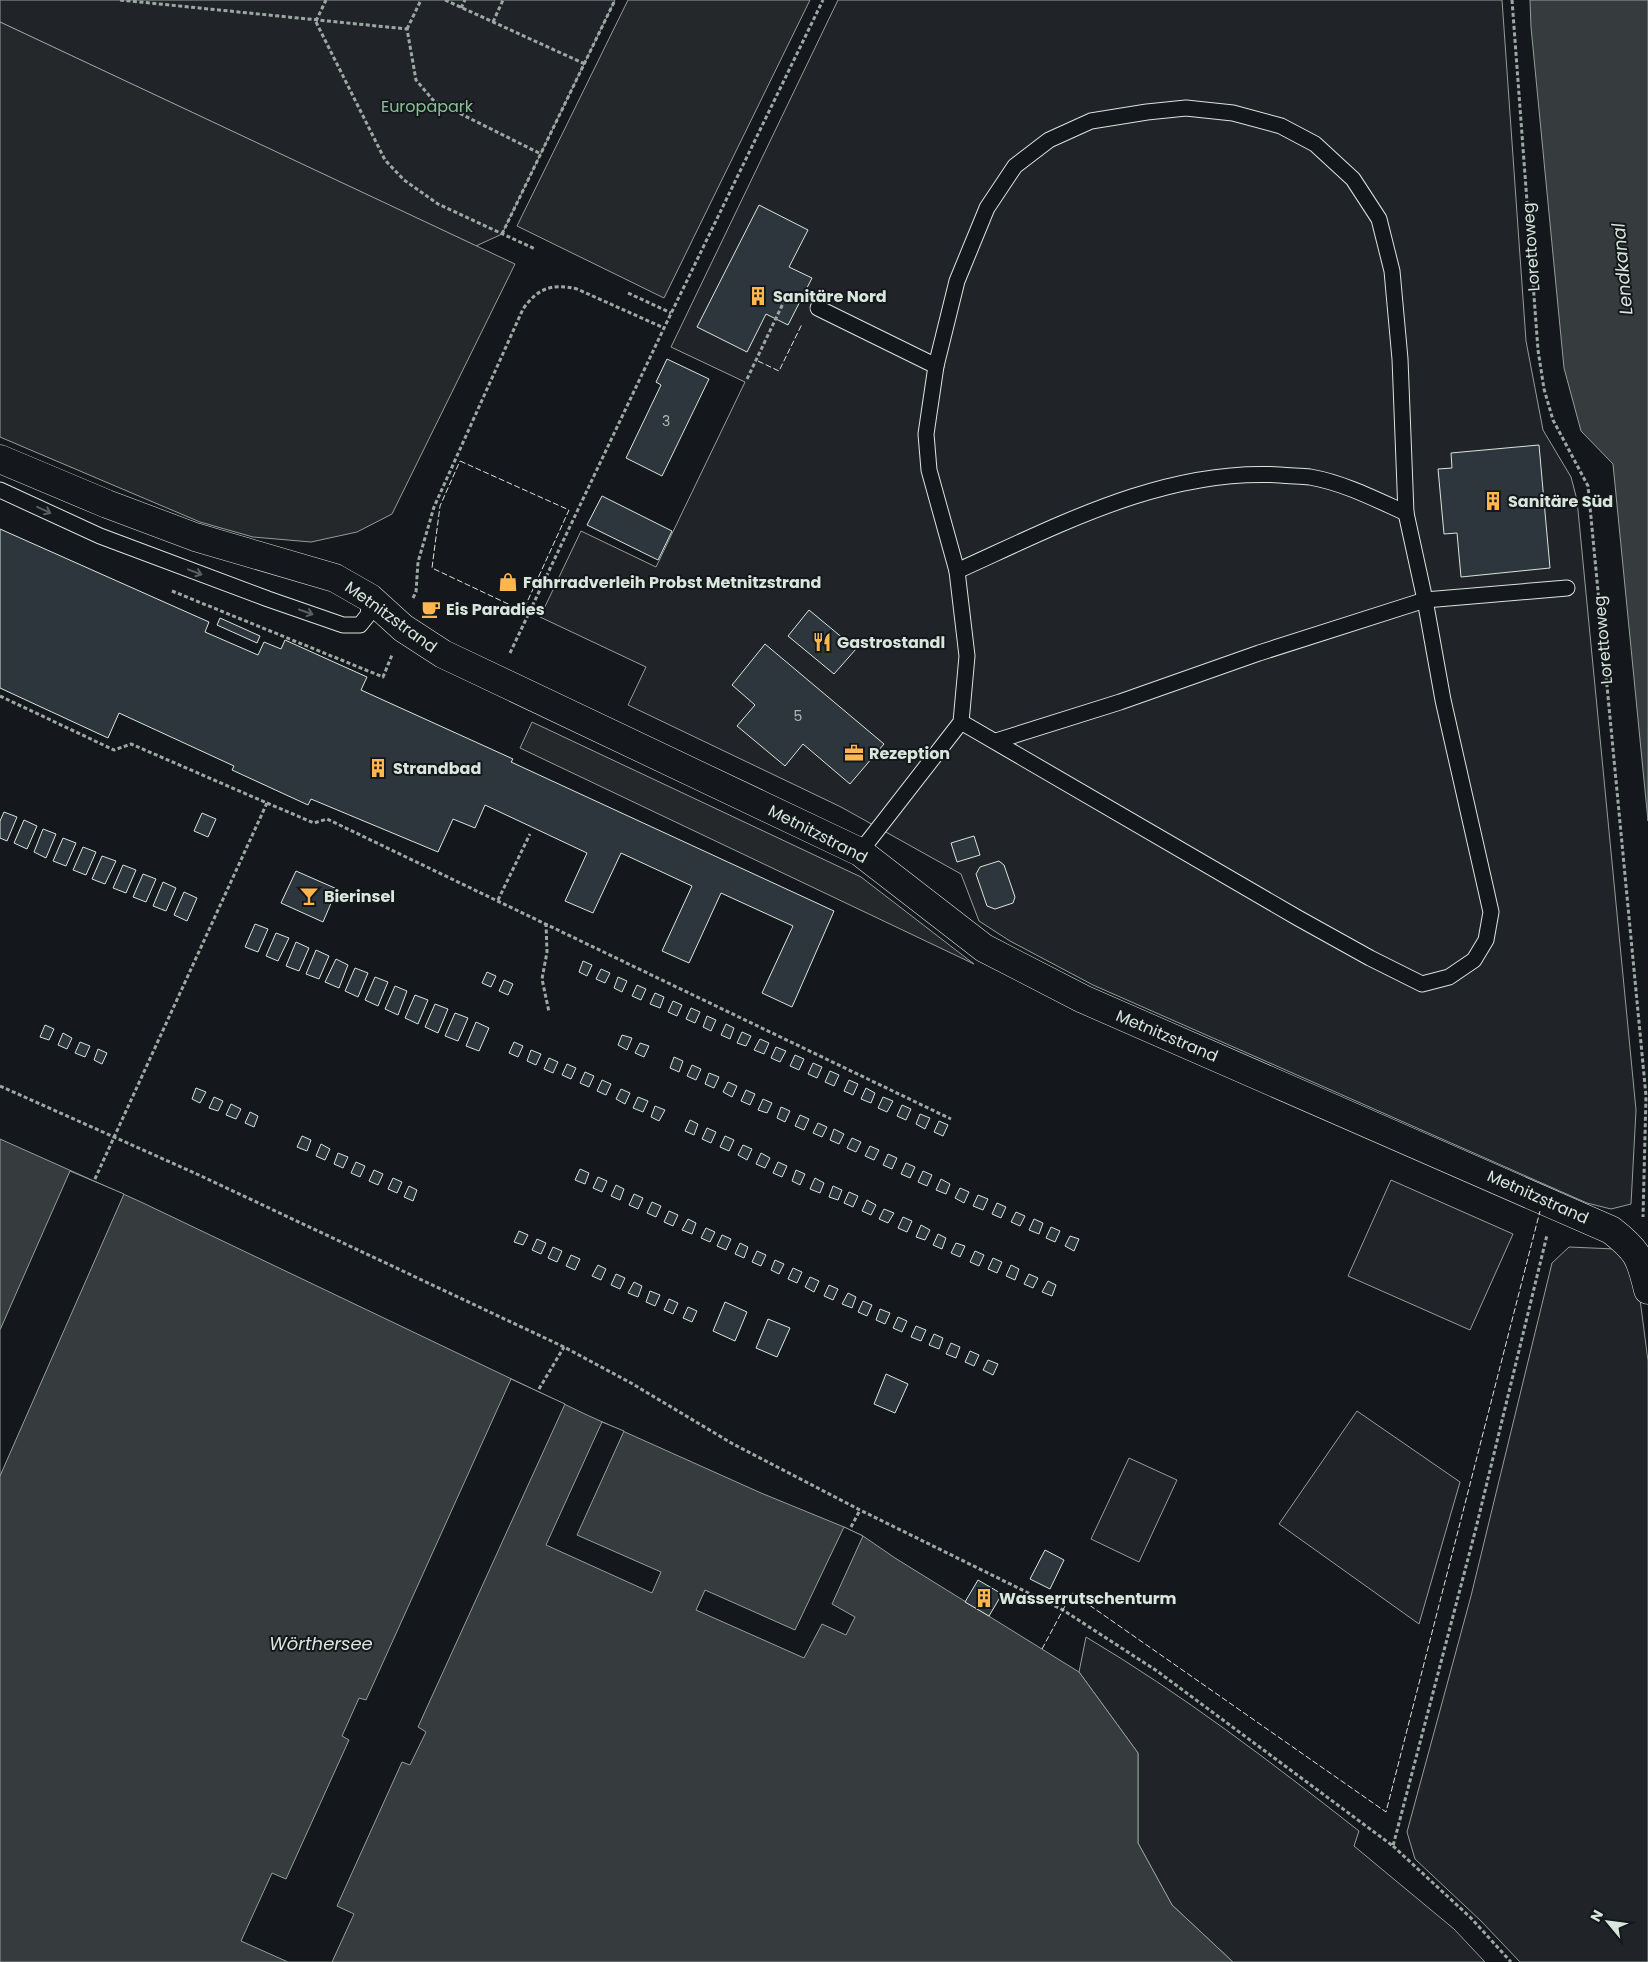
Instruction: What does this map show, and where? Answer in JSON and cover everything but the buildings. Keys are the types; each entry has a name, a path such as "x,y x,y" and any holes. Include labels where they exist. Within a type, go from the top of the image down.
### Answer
{"street":[{"name":"Metnitzstrand","path":"0,459 107,504 195,537 335,578 370,598 403,628 443,654 860,852 984,948 1083,999 1611,1230 1630,1244 1642,1262"},
{"path":"1642,1262 1648,1290"}],"lane":[{"path":"860,852 961,722 967,656 957,571 929,470 926,434 936,366 957,281 987,208 1015,166 1048,140 1091,121 1186,108 1233,113 1281,126 1315,144 1353,179 1379,219 1392,271 1400,359 1406,513 1425,600 1443,700 1491,912 1486,940 1474,960 1449,977 1422,984 1370,958 961,722"},
{"path":"818,308 936,366"},
{"path":"957,571 1064,523 1144,492 1221,476 1254,474 1310,477 1342,486 1406,513"},
{"path":"0,490 100,536 268,599 344,625 360,625 368,615 370,598"},
{"path":"996,741 1120,702 1259,653 1425,600 1568,588"}],"path":[{"path":"120,0 407,29"},
{"path":"316,21 326,0"},
{"path":"421,0 407,29 416,80 433,100 541,154"},
{"path":"444,0 585,64"},
{"path":"462,8 465,0"},
{"path":"493,22 503,0"},
{"path":"502,234 615,0"},
{"path":"497,680 671,313 824,0"},
{"name":"Lorettoweg","path":"1512,0 1538,350 1553,420 1588,486 1646,1096 1642,1262"},
{"path":"316,21 385,160 404,180 438,204 535,249"},
{"path":"204,606 383,677 416,592 418,562 434,507 523,308 533,296 546,289 563,286 577,289 664,328"},
{"path":"628,293 671,313"},
{"path":"747,379 788,293 818,308"},
{"path":"0,696 114,750 130,744 314,823 327,819 950,1119"},
{"path":"94,1182 267,803"},
{"path":"498,900 530,834"},
{"path":"546,923 547,952 542,979 549,1012"},
{"path":"0,1086 115,1137 564,1347 631,1383 733,1444 860,1510 1063,1610 1157,1671 1393,1846 1471,1918 1511,1962"},
{"path":"1393,1846 1476,1528 1555,1204"},
{"path":"539,1389 564,1347"},
{"path":"851,1527 860,1510"}],"green space":[{"name":"Europapark","path":"0,0 615,0 502,234 476,246 0,22"},
{"path":"838,0 1502,0 1526,341 1543,430 1571,477 1577,500 1636,1110 1631,1204 1611,1209 1587,1203 1093,985 1010,941 979,921 961,874 841,807 628,705 646,667 540,617 581,531 656,567 745,382 671,347"},
{"path":"1391,1180 1513,1234 1470,1330 1348,1276"},
{"path":"1569,1247 1615,1249 1636,1268 1648,1361 1648,1962 1520,1962 1481,1921 1415,1859 1407,1832 1471,1596 1552,1263"},
{"path":"1357,1411 1460,1482 1419,1624 1279,1524"},
{"path":"1129,1458 1177,1480 1139,1562 1091,1539"},
{"path":"1086,1637 1191,1705 1259,1754 1359,1831 1354,1846 1454,1929 1485,1962 1233,1962 1172,1905 1138,1843 1138,1753 1079,1672"}],"shaded area":[{"path":"628,0 810,0 664,298 517,226"},
{"path":"0,22 515,264 392,514 357,532 311,542 253,537 200,522 0,437"},
{"path":"532,722 861,877 974,964 520,748"}],"water":[{"name":"Lendkanal","path":"1530,0 1648,0 1648,821 1613,464 1581,431 1564,368"},
{"name":"Wörthersee","path":"0,1139 141,1202 587,1415 761,1493 863,1536 895,1558 1079,1672 1138,1753 1138,1843 1172,1905 1233,1962 0,1962"}],"pier":[{"path":"70,1171 124,1194 0,1476 0,1330"},
{"path":"511,1379 565,1404 418,1727 426,1732 410,1765 402,1762 337,1906 354,1914 332,1962 288,1962 241,1941 272,1873 286,1879 349,1740 342,1736 359,1698 366,1700"},
{"path":"602,1422 624,1431 577,1535 661,1572 652,1593 546,1545"},
{"path":"844,1527 863,1536 832,1604 855,1617 846,1635 822,1624 804,1658 696,1610 705,1590 795,1630"}],"fence":[{"path":"758,361 779,371 802,324"},
{"path":"460,461 569,510 523,611 432,568 440,506 460,461"},
{"path":"1042,1649 1072,1593 1386,1812 1540,1211"}],"place":[{"name":"Sanitäre Nord","path":"758,296"},
{"name":"Sanitäre Süd","path":"1493,501"},
{"name":"Fahrradverleih Probst Metnitzstrand","path":"508,582"},
{"name":"Eis Paradies","path":"431,609"},
{"name":"Gastrostandl","path":"822,642"},
{"name":"Rezeption","path":"854,753"},
{"name":"Strandbad","path":"378,768"},
{"name":"Bierinsel","path":"309,896"},
{"name":"Wasserrutschenturm","path":"984,1598"}]}
